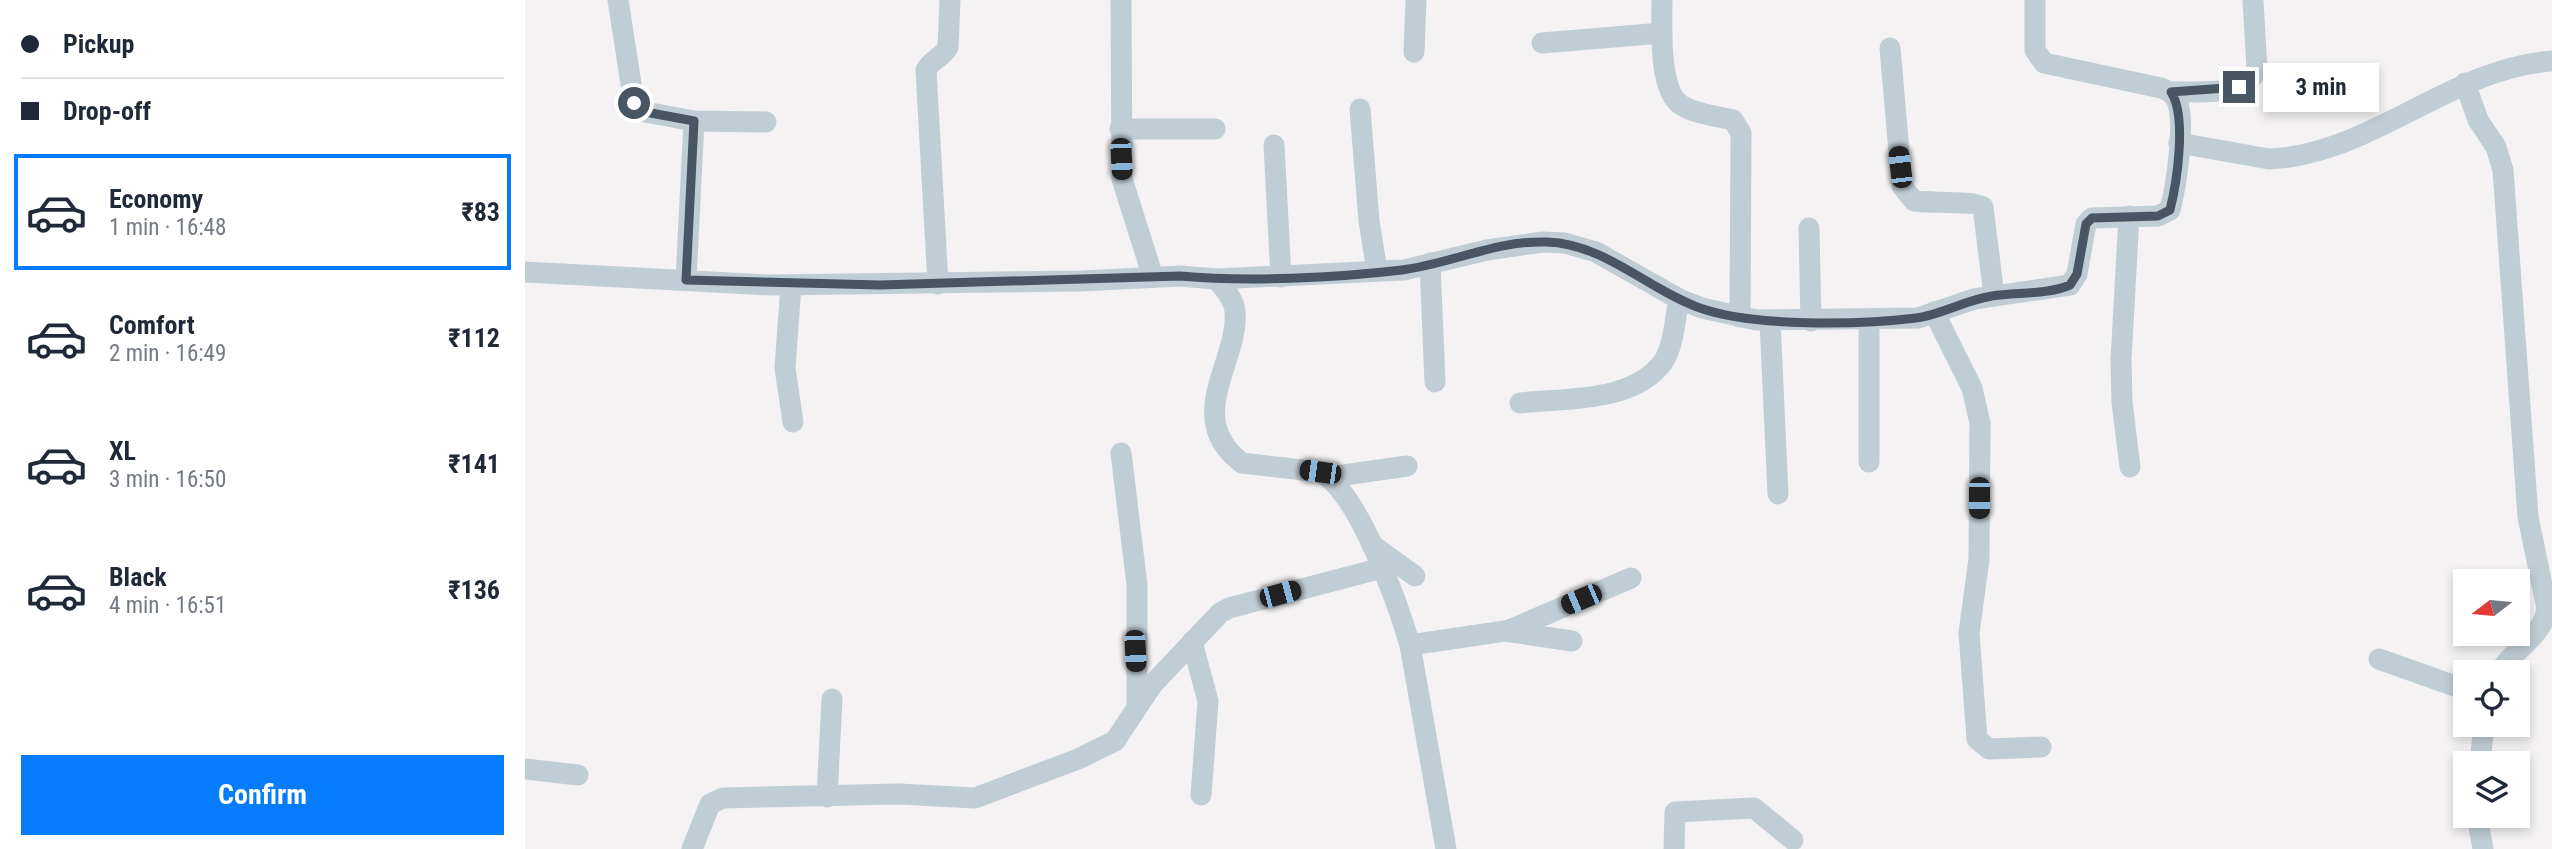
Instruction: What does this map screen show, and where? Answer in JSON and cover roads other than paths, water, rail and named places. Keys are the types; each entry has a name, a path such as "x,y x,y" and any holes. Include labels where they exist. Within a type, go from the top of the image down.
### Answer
{"street":[{"path":"618,0 634,103 640,111 694,121 766,122"},
{"path":"938,284 926,70 930,62 945,53 948,47 950,0"},
{"path":"1121,0 1122,179 1153,277"},
{"path":"1414,52 1416,0"},
{"path":"1662,0 1663,59 1677,102 1685,107 1733,120 1741,133 1740,317"},
{"path":"2035,0 2035,50 2044,63 2171,92 2226,89 2248,84 2254,78 2257,69 2253,0"},
{"path":"1542,44 1663,33"},
{"path":"1890,48 1902,187 1914,201 1939,204 1972,202 1983,206 1994,296"},
{"path":"2179,143 2269,159 2283,158 2345,141 2465,83 2501,69 2552,61"},
{"path":"2465,83 2478,120 2496,147 2503,170 2528,517 2547,610 2539,631 2507,660"},
{"path":"525,272 791,285 938,284 1153,277 1216,279 1404,270 1430,262 1521,245 1566,243 1596,252 1679,299 1702,308 1740,317 1770,321 1918,318 1958,303 2070,285 2077,274 2086,224 2101,216 2158,216 2170,210 2179,143 2179,110 2171,92"},
{"path":"1360,108 1369,221 1377,271"},
{"path":"686,280 694,121"},
{"path":"1121,129 1215,129"},
{"path":"1273,145 1281,276"},
{"path":"2129,216 2121,360 2122,402 2130,467"},
{"path":"1809,228 1811,321"},
{"path":"1430,262 1435,382"},
{"path":"1216,279 1227,291 1235,312 1233,334 1217,389 1218,427 1224,443 1242,463 1320,472 1330,477 1342,491 1372,545 1410,645 1446,849"},
{"path":"791,285 785,368 793,422"},
{"path":"1520,403 1616,392 1654,372 1668,351 1679,299"},
{"path":"1934,312 1972,388 1980,423 1979,559 1969,634 1977,739 1989,749 2041,747"},
{"path":"1869,320 1869,462"},
{"path":"1770,321 1778,494"},
{"path":"1121,453 1136,585 1137,705"},
{"path":"1330,477 1407,466"},
{"path":"1372,545 1415,576"},
{"path":"692,849 710,804 723,798 910,794 975,798 1078,759 1115,741 1137,705 1192,642 1229,608 1382,568"},
{"path":"1410,645 1505,631 1631,578"},
{"path":"1505,631 1572,641"},
{"path":"1192,642 1208,701 1201,795"},
{"path":"2379,659 2453,685"},
{"path":"827,797 832,699"},
{"path":"525,769 578,775"},
{"path":"1674,849 1675,812 1704,809 1754,808 1793,840"},
{"path":"2479,828 2483,849"}]}
